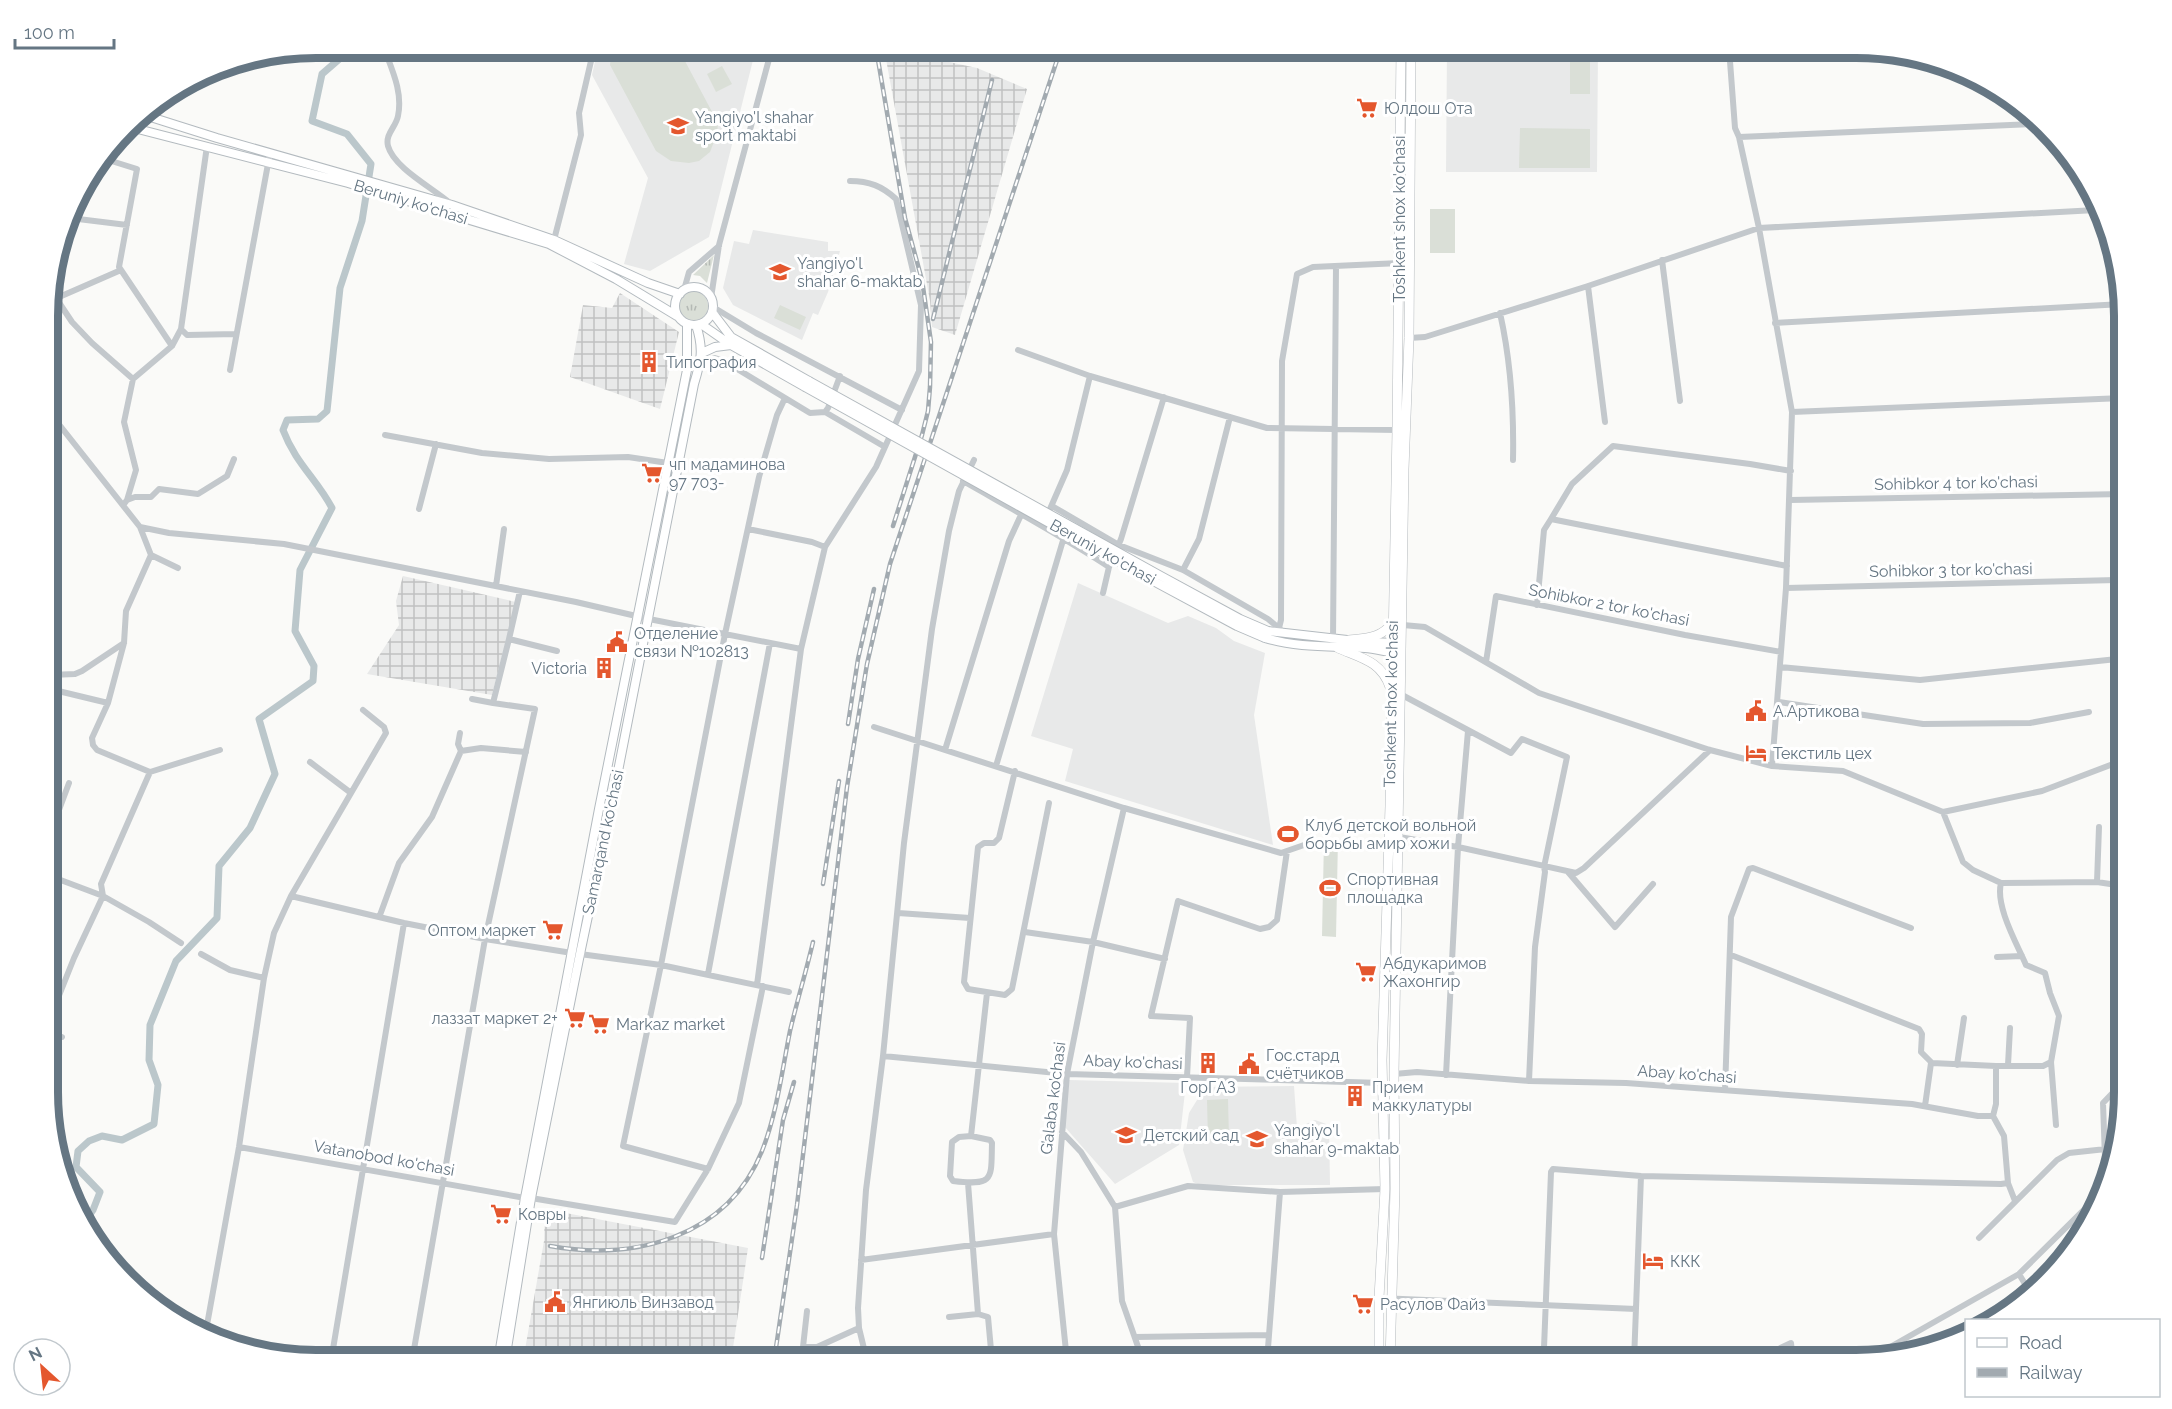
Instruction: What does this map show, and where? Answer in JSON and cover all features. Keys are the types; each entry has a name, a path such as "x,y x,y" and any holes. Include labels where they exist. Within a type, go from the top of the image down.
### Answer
{"main road":[{"name":"Toshkent shox ko'chasi","path":"1379,1350 1379,1298 1385,1189 1382,1079 1402,695 1392,623 1400,263 1401,58"},
{"name":"Toshkent shox ko'chasi","path":"1394,1079 1399,837 1395,807 1392,691 1395,650 1402,643 1403,626 1404,469 1409,338 1410,58"},
{"name":"Beruniy ko'chasi","path":"153,118 269,158 554,240 637,279 682,292 690,288 702,290 731,337 807,384"},
{"path":"161,136 172,132 164,121"},
{"name":"Beruniy ko'chasi","path":"139,130 269,158"},
{"name":"Beruniy ko'chasi","path":"451,209 549,244 616,279 677,316 807,384 1266,635 1280,635 1334,645 1395,650"},
{"path":"677,316 675,304 682,292"},
{"path":"695,324 709,317 712,306"},
{"name":"Samarqand ko'chasi","path":"576,953 649,619 702,353 695,324"},
{"name":"Samarqand ko'chasi","path":"500,1350 695,324"},
{"path":"702,353 715,347 731,345"},
{"path":"1349,640 1377,636 1387,630 1392,623"},
{"name":"Beruniy ko'chasi","path":"1334,645 1349,640 1395,650"},
{"path":"1334,645 1375,664 1384,674 1392,691"},
{"path":"1382,1079 1394,1079 1395,1189 1390,1350"},
{"name":"Samarqand ko'chasi","path":"506,1350 528,1198"}],"street":[{"path":"388,58 396,80 400,102 398,119 388,135 388,147 398,163 451,209"},
{"path":"554,240 581,135 579,113 592,58"},
{"path":"712,306 719,245 769,58"},
{"path":"1731,58 1735,128 1759,228 1792,412 1786,588 1779,702 1772,765"},
{"path":"157,114 164,121"},
{"path":"1739,137 2027,124"},
{"path":"125,502 136,470 124,423 133,379 172,346 181,329 207,146"},
{"path":"230,370 269,158"},
{"path":"111,161 137,169 119,267 172,346"},
{"name":"Vatanobod ko'chasi","path":"239,1147 675,1222 708,1169 739,1103 760,985 801,649 825,547 876,467 919,371 921,305 896,199 883,187 863,181 850,181"},
{"path":"1409,338 1425,337 1500,314 1759,228 2090,210"},
{"path":"78,219 127,225"},
{"path":"682,292 689,272 719,245"},
{"path":"1662,260 1680,401"},
{"path":"1280,635 1282,362 1297,274 1313,267 1400,263"},
{"path":"1334,645 1336,267"},
{"path":"59,297 121,270"},
{"path":"1588,286 1605,423"},
{"path":"1775,323 2113,305"},
{"name":"Beruniy ko'chasi","path":"712,306 756,333 902,410"},
{"path":"59,307 78,329 133,379"},
{"path":"1500,314 1509,352 1514,416 1513,460"},
{"path":"181,329 187,335 236,334"},
{"path":"1017,350 1090,376 1267,428 1397,430"},
{"path":"700,363 715,358 724,361 810,413 825,412 885,447"},
{"path":"825,412 840,376"},
{"path":"1042,524 1067,470 1090,376"},
{"path":"1103,593 1109,567 1119,545 1164,397"},
{"path":"708,1169 623,1146 661,965 725,634 759,477 774,425 785,398"},
{"path":"1792,412 2114,398"},
{"path":"1184,570 1199,539 1230,417"},
{"path":"58,422 125,502 140,527 151,555 178,568"},
{"path":"385,435 482,453 549,459 628,458 668,463"},
{"path":"420,509 436,444"},
{"path":"1537,605 1544,530 1572,484 1613,446 1791,471"},
{"path":"125,502 135,497 152,497 159,489 198,494 226,476 234,459"},
{"path":"864,1350 859,1328 866,1190 917,742 932,629 947,542 959,491 974,460"},
{"path":"963,481 1042,524 1109,567"},
{"name":"Sohibkor 4 tor ko'chasi","path":"1790,500 2114,494"},
{"path":"1052,506 1119,545 1184,570 1280,635"},
{"path":"945,750 1009,541 1021,514"},
{"path":"1551,519 1787,566"},
{"path":"140,527 169,533 284,544 801,649"},
{"path":"496,586 504,528"},
{"path":"748,529 812,542 825,547"},
{"path":"996,766 1064,537"},
{"path":"151,555 126,611 124,643 108,703 92,738 93,745 98,750 150,772 220,750"},
{"name":"Sohibkor 3 tor ko'chasi","path":"1786,588 2114,580"},
{"path":"493,703 520,591"},
{"name":"Sohibkor 2 tor ko'chasi","path":"1486,662 1496,596 1685,635 1781,652"},
{"path":"1403,626 1425,627 1539,693 1710,750 1772,765 1843,771 1943,812 2042,791 2114,764"},
{"path":"509,639 557,651"},
{"path":"58,675 75,674 82,671 124,643"},
{"path":"708,974 770,643"},
{"path":"1780,667 1845,675 1920,680 2114,659"},
{"path":"58,691 108,703"},
{"path":"1402,695 1511,753 1522,739 1567,757 1544,867 1535,947 1529,1081"},
{"path":"414,1350 441,1181 485,939 535,709 472,699"},
{"path":"1779,702 1923,724 2030,723 2089,712"},
{"path":"207,1325 239,1147 264,978 274,933 291,896 386,733 384,727 363,710"},
{"path":"874,727 1124,808 1281,853 1304,846"},
{"path":"1446,1075 1458,847 1468,731"},
{"path":"380,915 399,863 432,817 461,751 460,733"},
{"path":"461,751 481,748 526,752"},
{"path":"1399,837 1458,847 1576,873 1710,750"},
{"path":"310,762 351,793"},
{"path":"1015,771 999,838 994,843 984,843 978,847 964,982 968,989 1005,995 1012,989 1049,803"},
{"path":"58,998 103,896 101,884 150,772"},
{"path":"58,813 69,783"},
{"name":"G’alaba ko’chasi","path":"1066,1350 1054,1234 1066,1074 1124,808"},
{"path":"1943,812 1963,862 1972,870 2001,883 2097,882 2114,885"},
{"path":"2097,882 2099,827"},
{"path":"1187,1077 1190,1018 1151,1016 1178,901 1260,929 1269,927 1277,920 1287,851"},
{"path":"1725,1090 1731,916 1747,871 1753,868 1911,928"},
{"path":"1567,872 1615,927 1653,884"},
{"path":"58,879 103,896 181,943"},
{"path":"2001,883 2002,908 2022,956 2026,965 2045,974 2059,1017 2051,1062 2056,1125"},
{"path":"291,896 485,939 661,965 789,992"},
{"path":"898,913 970,918"},
{"path":"334,1350 405,922"},
{"path":"1025,932 1093,942 1165,959"},
{"path":"201,954 230,970 264,978"},
{"path":"1731,955 1919,1029 1922,1034 1921,1052 1931,1063 2043,1066 2051,1062"},
{"path":"1998,957 2022,956"},
{"path":"971,1136 987,993"},
{"path":"1957,1065 1964,1018"},
{"path":"2008,1065 2010,1028"},
{"path":"58,1036 62,1038"},
{"name":"Abay ko'chasi","path":"883,1056 1066,1074 1382,1079"},
{"path":"1925,1106 1931,1063"},
{"path":"1996,1066 1996,1104 1993,1116 2004,1136 2008,1183 2015,1201"},
{"name":"Abay ko'chasi","path":"1394,1079 1417,1072 1529,1081 1626,1083 1925,1106 1978,1116 1993,1116"},
{"path":"2106,1155 2103,1103 2114,1091"},
{"path":"1062,1132 1081,1152 1115,1207 1122,1301 1139,1350"},
{"path":"971,1136 990,1140 992,1143 991,1174 986,1180 968,1183 953,1181 950,1176 952,1142 959,1137 971,1136"},
{"path":"1978,1238 2057,1160 2069,1153 2106,1149"},
{"path":"1544,1348 1552,1170 1641,1176 2008,1183"},
{"path":"1634,1350 1641,1176"},
{"path":"968,1183 978,1314"},
{"path":"1115,1207 1188,1186 1280,1192 1385,1189"},
{"path":"1268,1350 1280,1192"},
{"path":"1890,1348 2019,1274 2086,1208"},
{"path":"861,1260 1054,1234"},
{"path":"2019,1274 2026,1285"},
{"path":"1379,1298 1636,1308"},
{"path":"803,1350 807,1311"},
{"path":"949,1317 985,1315 990,1320 991,1350"},
{"path":"803,1347 817,1347 859,1328"},
{"path":"1135,1337 1269,1335"},
{"path":"1776,1350 1791,1343 1792,1350"}],"shaded area":[{"name":"Yangiyo'l shahar sport maktabi","path":"596,58 754,58 709,237 650,271 624,264 648,178 592,75"},
{"path":"886,58 930,58 977,68 1027,89 955,335 932,327 930,301"},
{"path":"1447,58 1598,58 1597,172 1446,172"},
{"name":"Yangiyo'l shahar 6-maktab","path":"753,230 828,242 828,251 840,251 828,292 818,315 813,313 802,340 733,305 723,288 734,241 749,244"},
{"path":"620,293 679,332 660,409 570,377 583,305 612,308"},
{"path":"403,576 516,602 492,695 367,674 399,625 396,601"},
{"path":"1078,583 1168,623 1188,616 1216,628 1234,641 1265,653 1254,715 1273,845 1065,781 1073,749 1031,736"},
{"name":"Детский сад","path":"1069,1080 1186,1083 1179,1145 1115,1184 1064,1126"},
{"name":"Yangiyo'l shahar 9-maktab","path":"1294,1086 1297,1128 1315,1120 1329,1125 1330,1185 1200,1185 1193,1182 1183,1150 1189,1113 1205,1087"},
{"path":"545,1209 748,1248 733,1350 525,1350 544,1241"}],"green space":[{"path":"611,58 683,58 718,123 717,134 710,152 699,161 689,163 671,161 656,151 610,65"},
{"path":"1570,61 1590,61 1590,94 1570,94"},
{"path":"722,66 732,84 716,92 707,74"},
{"path":"1520,128 1590,129 1590,168 1519,168"},
{"path":"1430,209 1455,209 1455,253 1430,253"},
{"path":"714,255 707,283 700,276 693,275"},
{"path":"693,291 703,296 708,306 703,316 693,321 683,316 678,306 683,296"},
{"path":"780,305 806,317 800,330 774,318"},
{"name":"Спортивная площадка","path":"1324,839 1338,839 1336,937 1322,936"},
{"path":"1228,1099 1229,1139 1208,1140 1207,1100"}],"waterway":[{"path":"90,1215 100,1192 76,1167 78,1151 89,1141 102,1136 122,1140 154,1124 158,1085 149,1060 150,1025 176,961 217,918 219,866 250,828 275,774 259,719 313,681 314,666 295,631 300,570 332,508 300,462 283,430 287,420 318,419 327,411 340,288 362,221 371,164 347,134 312,121 322,74 340,58"}],"railway":[{"path":"878,58 905,218 922,280 931,342 928,411 893,526"},
{"path":"776,1350 797,1205 847,787 867,664 890,564 1058,58"},
{"path":"933,319 992,80"},
{"path":"848,724 858,659 874,589"},
{"path":"823,884 839,781"},
{"path":"550,1246 582,1250 614,1250 645,1245 674,1237 702,1223 726,1205 746,1181 762,1151 772,1122 790,1031 813,942"},
{"path":"762,1258 783,1120 794,1082"}],"place":[{"name":"Юлдош Ота","path":"1367,108"},
{"name":"Yangiyo'l shahar sport maktabi","path":"678,126"},
{"name":"Yangiyo'l shahar 6-maktab","path":"780,272"},
{"name":"Типография","path":"649,362"},
{"name":"чп мадаминова 97 703-","path":"652,473"},
{"name":"Отделение связи №102813","path":"617,642"},
{"name":"Victoria","path":"604,668"},
{"name":"А.Артикова","path":"1756,711"},
{"name":"Текстиль цех","path":"1756,753"},
{"name":"Клуб детской вольной борьбы амир хожи","path":"1288,834"},
{"name":"Спортивная площадка","path":"1330,888"},
{"name":"Оптом маркет","path":"553,930"},
{"name":"Абдукаримов Жахонгир","path":"1366,972"},
{"name":"лаззат маркет 2+","path":"575,1018"},
{"name":"Markaz market","path":"599,1024"},
{"name":"ГорГАЗ","path":"1208,1063"},
{"name":"Гос.стард счётчиков","path":"1249,1064"},
{"name":"Прием маккулатуры","path":"1355,1096"},
{"name":"Детский сад","path":"1126,1135"},
{"name":"Yangiyo'l shahar 9-maktab","path":"1257,1139"},
{"name":"Ковры","path":"501,1214"},
{"name":"ККК","path":"1653,1261"},
{"name":"Янгиюль Винзавод","path":"555,1302"},
{"name":"Расулов Файз","path":"1363,1304"}]}
